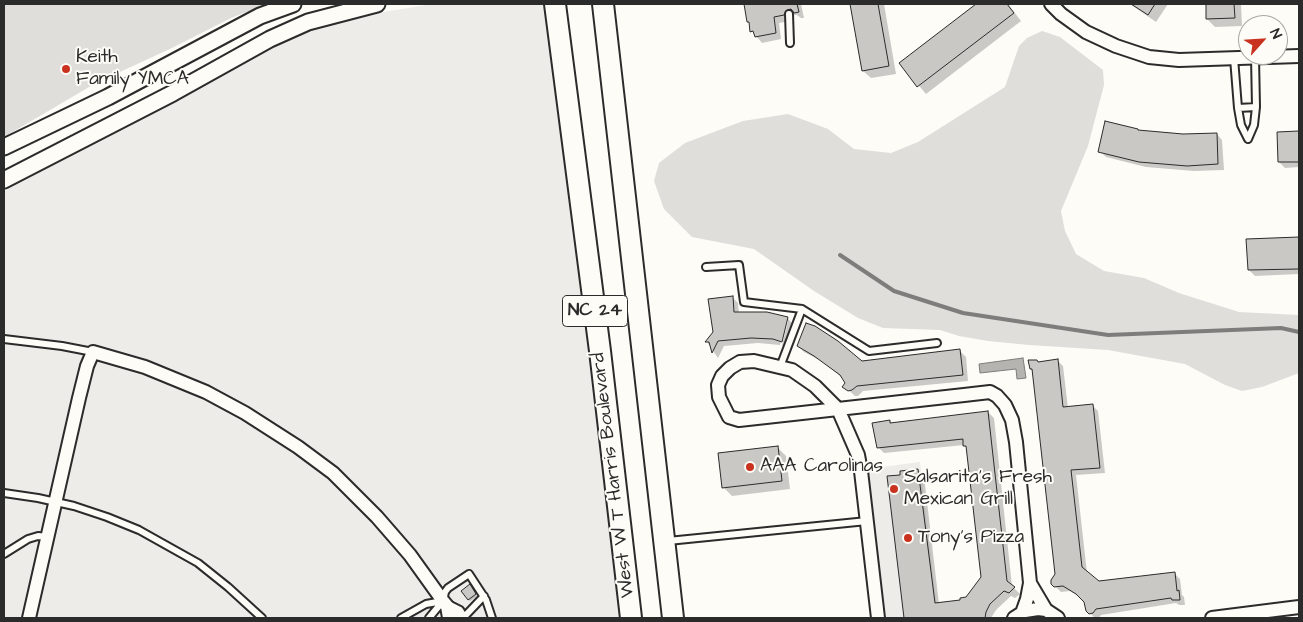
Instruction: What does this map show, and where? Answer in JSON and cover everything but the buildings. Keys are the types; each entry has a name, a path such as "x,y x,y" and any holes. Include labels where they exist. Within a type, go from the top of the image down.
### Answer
{"main road":[{"name":"West W T Harris Boulevard","path":"555,4 599,342 631,618"},
{"name":"NC 24","path":"603,4 673,618"}],"street":[{"path":"4,147 108,97 260,16 293,4"},
{"path":"4,180 173,93 270,39 308,22 374,4"},
{"path":"1051,4 1061,14 1086,32 1116,46 1149,57 1179,60 1238,58"},
{"path":"29,618 78,398 93,352 145,367 206,392 245,412 298,447 333,473 381,520 410,555 443,601 462,618"},
{"path":"878,618 858,455 838,409 815,386 792,370 754,361 740,362 722,376 718,385 719,396 729,417 739,420 838,409 990,392 997,396 1005,405 1012,420 1016,442 1030,583 1027,599 1018,615"},
{"path":"1030,583 1046,610 1058,618"},
{"path":"1212,618 1299,607"},
{"path":"1018,615 1033,609 1046,610"}],"lane":[{"path":"789,14 790,43"},
{"path":"1234,58 1238,108 1241,125 1248,139 1254,125 1256,107 1255,65"},
{"path":"1238,108 1256,107"},
{"path":"706,267 739,265 744,302 802,309 869,351 937,343"},
{"path":"780,367 802,309"},
{"path":"4,339 93,352"},
{"path":"4,493 56,502 107,517 158,539 198,563 262,618"},
{"path":"664,541 867,521"},
{"path":"4,554 28,539 38,536 48,537"},
{"path":"429,618 443,601 448,588 469,574 490,607 492,618"},
{"path":"462,618 484,596"},
{"path":"401,618 426,604 443,601"},
{"path":"443,601 446,618"}],"shaded area":[{"name":"Keith Family YMCA","path":"4,4 267,4 231,18 96,83 4,137"},
{"path":"433,4 542,4 546,11 621,618 4,618 4,187 102,139 297,35 321,26 364,15"},
{"path":"1042,31 1060,37 1103,70 1104,85 1088,146 1061,211 1065,231 1076,254 1104,271 1144,278 1179,293 1239,312 1299,315 1299,373 1262,387 1242,391 1225,385 1185,364 1108,350 988,341 959,336 940,330 883,328 858,318 814,291 754,249 692,237 664,209 654,181 659,163 685,143 743,121 788,114 828,129 854,149 891,153 918,142 1005,87 1019,46 1027,38"},
{"path":"1023,358 1026,378 1017,379 1016,369 980,373 979,364"},
{"path":"920,462 938,618 886,618 867,469"}],"waterway":[{"path":"840,255 894,291 963,313 1108,335 1281,328 1299,332"}],"place":[{"name":"Keith Family YMCA","path":"66,69"},
{"name":"AAA Carolinas","path":"750,467"},
{"name":"Salsarita's Fresh Mexican Grill","path":"894,489"},
{"name":"Tony's Pizza","path":"908,538"}]}
